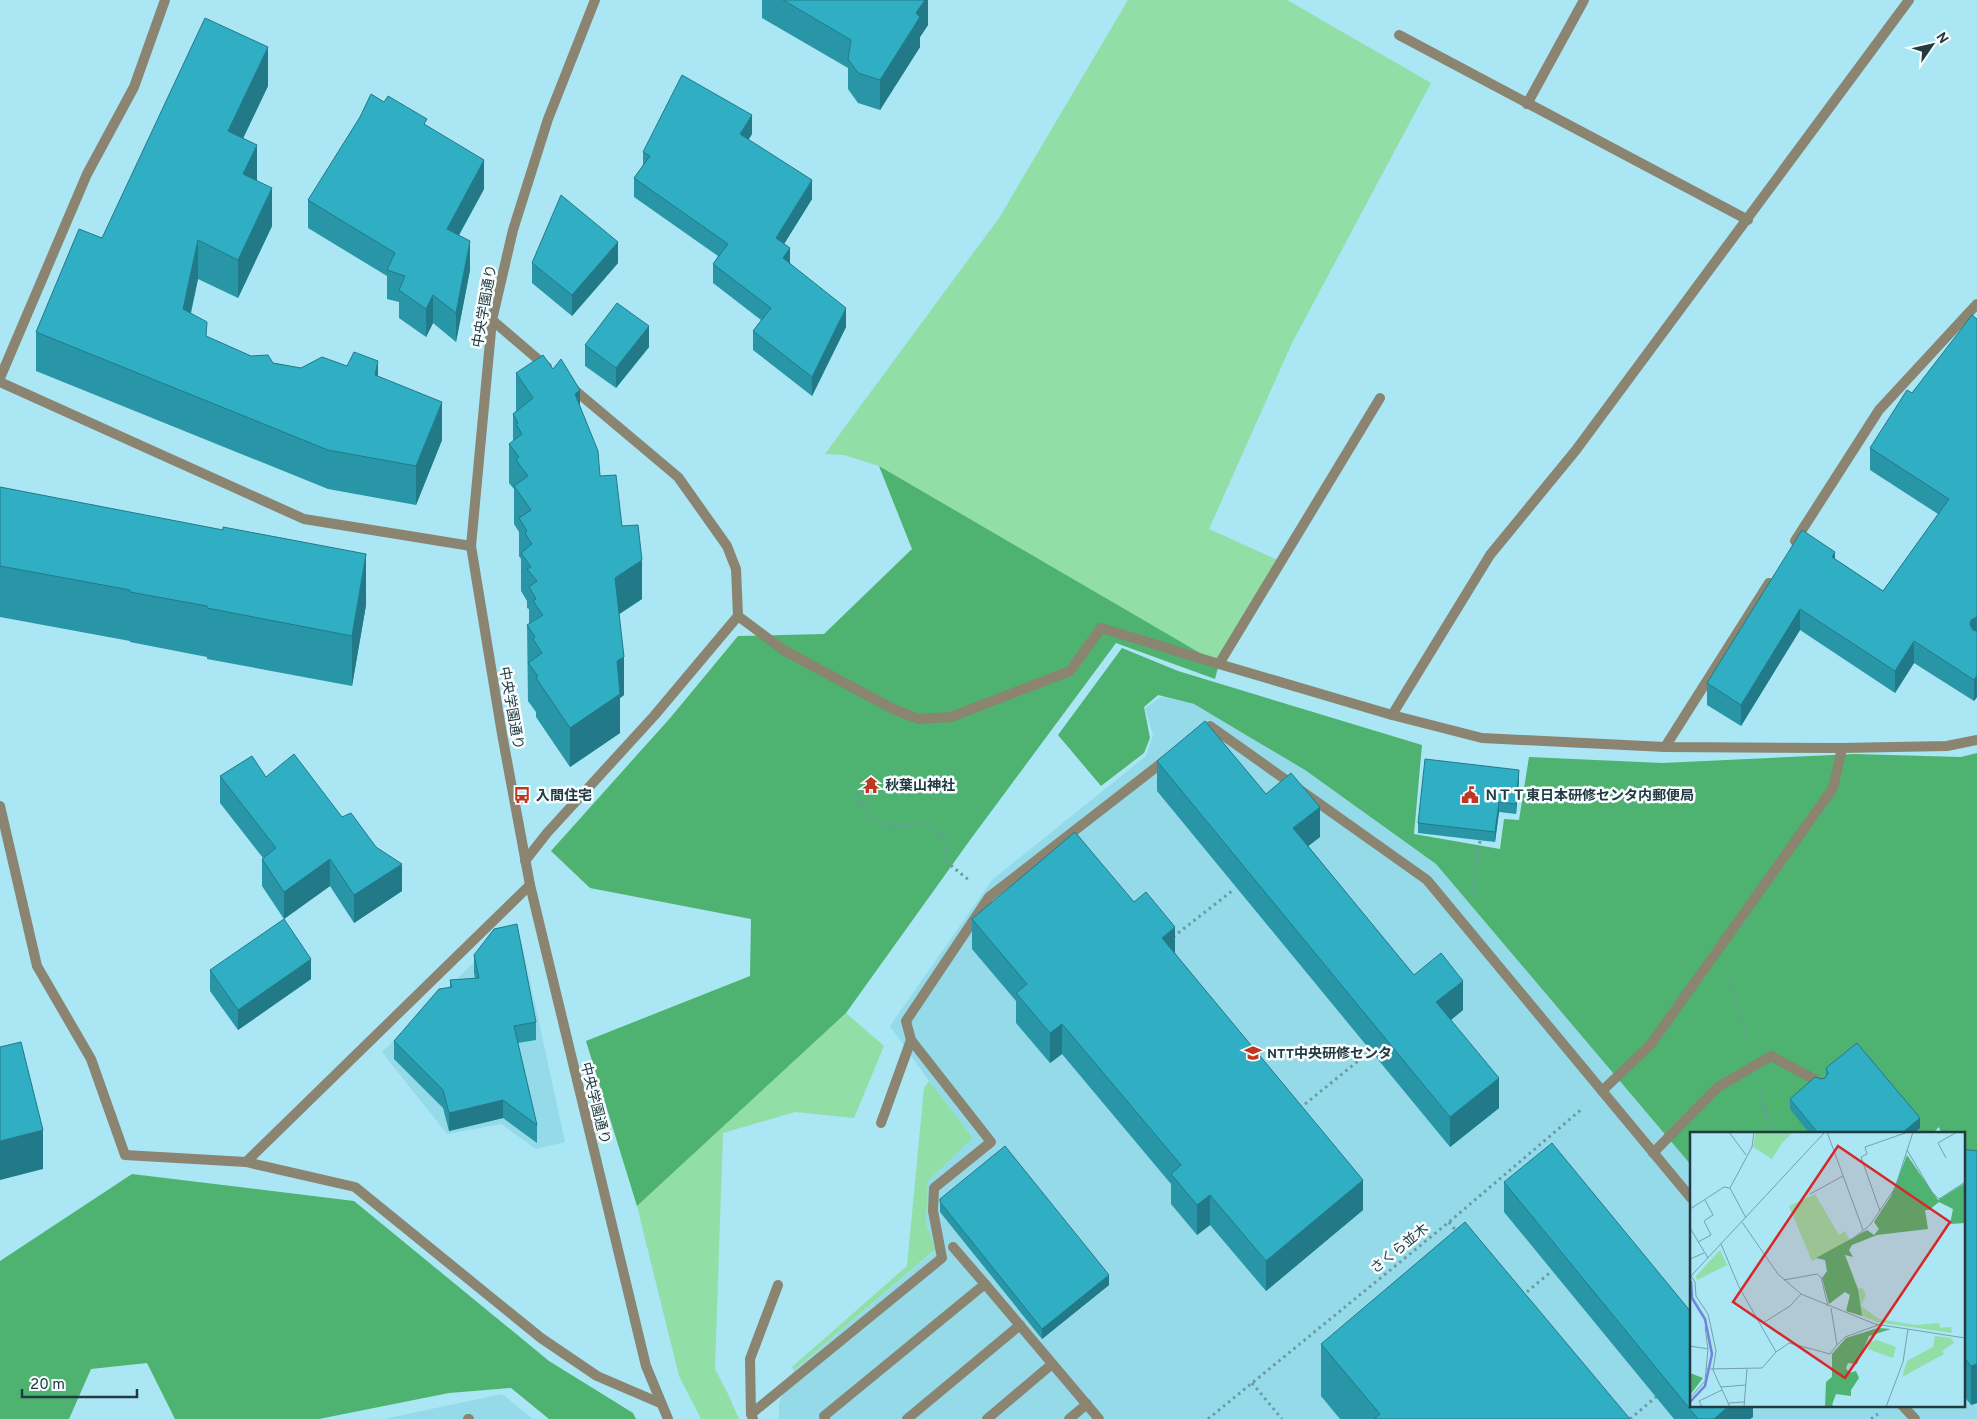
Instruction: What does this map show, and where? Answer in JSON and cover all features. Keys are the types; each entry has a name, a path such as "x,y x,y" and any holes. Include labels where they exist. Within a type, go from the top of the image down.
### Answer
{"street":[{"path":"0,378 87,174 134,87 165,0"},
{"name":"中央学園通り","path":"595,0 548,119 513,230 492,320 471,546 502,734 530,885 646,1366 668,1419"},
{"path":"1527,104 1584,0"},
{"path":"1392,715 1490,555 1571,457 1909,0"},
{"path":"1399,35 1748,220"},
{"path":"1788,553 1879,410 1977,304"},
{"path":"492,320 678,477 727,546 736,569 738,616 654,716 547,833 526,861"},
{"path":"0,382 304,519 471,546"},
{"path":"1219,664 1380,398"},
{"path":"1665,747 1777,570"},
{"path":"738,616 785,651 893,709 919,720 951,717 1070,671 1101,628 1392,715 1482,738 1665,747 1842,748 1947,746 1977,740"},
{"path":"1194,738 1210,726 1427,880 1690,1197"},
{"path":"1602,1092 1651,1044 1834,788 1842,748"},
{"path":"942,1258 934,1211 934,1188 991,1142 911,1040 906,1020 990,897 1178,750"},
{"path":"0,806 37,966 91,1059 125,1155 246,1162 355,1187 541,1338 597,1376 660,1403"},
{"path":"246,1162 530,885"},
{"path":"881,1123 911,1040"},
{"path":"1653,1153 1718,1088 1770,1056 1821,1083"},
{"path":"752,1417 942,1258 956,1243 985,1284 1099,1419"},
{"path":"825,1419 824,1416 985,1284"},
{"path":"752,1417 750,1359 778,1285"},
{"path":"907,1419 1020,1325"},
{"path":"988,1419 1052,1364"},
{"path":"1070,1419 1087,1404"},
{"path":"1903,1406 1915,1419"}],"path":[{"path":"868,787 856,796 866,812 884,825 902,826 924,823 944,838 948,862 990,897"},
{"path":"1468,930 1480,841"},
{"path":"1170,940 1232,891"},
{"path":"1305,1104 1368,1053"},
{"name":"さくら並木","path":"1208,1419 1449,1222 1602,1092"},
{"path":"1449,1222 1461,1237"},
{"path":"1516,1302 1552,1271"},
{"path":"1252,1382 1282,1419"},
{"path":"1630,1419 1656,1397"}],"shaded area":[{"name":"NTT中央研修センタ","path":"1161,697 1194,704 1305,770 1436,864 1690,1164 1690,1406 1964,1406 1964,1175 1977,1176 1977,1419 779,1419 779,1403 794,1370 936,1250 926,1223 928,1181 973,1138 890,1026 992,880 1146,756 1153,735 1145,708"},
{"path":"503,934 522,944 565,1142 536,1149 501,1124 447,1134 382,1052"},
{"path":"502,1394 533,1419 384,1419"}],"green space":[{"path":"1128,0 1287,0 1431,83 1292,343 1209,529 1280,561 1219,664 879,466 844,455 825,454 999,218"},
{"path":"879,466 1219,664 1215,679 1116,643 970,840 846,1013 637,1206 586,1041 750,976 751,919 590,888 551,851 671,717 738,636 824,634 912,549"},
{"path":"1122,648 1178,671 1422,745 1414,834 1500,849 1504,819 1519,820 1529,757 1662,763 1854,754 1961,757 1977,753 1977,1176 1964,1175 1964,1132 1941,1132 1939,1127 1934,1132 1690,1132 1690,1164 1436,864 1305,770 1194,704 1158,695 1144,707 1150,738 1144,753 1101,786 1058,735"},
{"path":"846,1013 884,1046 854,1118 795,1112 723,1133 715,1369 739,1419 701,1419 679,1376 637,1206"},
{"path":"929,1081 973,1138 928,1181 926,1223 936,1249 794,1370 792,1367 907,1266 924,1088"},
{"path":"132,1174 354,1201 549,1361 633,1413 636,1419 549,1419 511,1388 449,1393 319,1419 175,1419 147,1363 91,1369 69,1419 0,1419 0,1261"}],"building":[{"path":"783,0 925,0 916,13 920,17 880,80 858,73 848,59 851,40"},
{"path":"205,18 268,47 228,131 257,145 243,174 272,188 238,260 198,240 183,309 207,322 206,336 251,356 268,355 273,363 301,368 322,357 347,366 354,352 378,361 375,375 442,402 416,466 328,450 36,332 79,229 102,238"},
{"path":"682,75 752,115 740,134 812,180 776,238 790,248 783,258 846,308 812,377 753,331 771,308 713,264 728,244 634,178 650,156 643,152"},
{"path":"371,94 384,102 388,96 427,119 424,124 484,160 447,229 470,241 456,313 433,295 426,309 399,290 405,276 387,270 395,253 308,200 360,117"},
{"path":"561,195 618,242 572,295 532,263"},
{"path":"617,303 649,326 616,368 585,345"},
{"path":"1972,315 1977,319 1977,617 1971,620 1970,625 1973,630 1977,631 1977,675 1974,680 1914,641 1895,671 1800,609 1741,705 1707,683 1802,530 1835,552 1832,557 1883,591 1949,499 1870,448 1907,390 1912,393"},
{"path":"543,355 553,369 561,359 580,390 575,394 598,451 600,476 616,475 622,526 638,525 642,560 615,578 624,657 617,661 620,694 570,728 528,663 542,653 527,625 543,615 533,601 536,599 529,587 537,581 527,569 531,567 521,553 532,544 519,518 531,510 514,486 528,476 516,460 519,457 509,444 522,434 513,414 533,398 516,373"},
{"path":"0,487 223,530 223,527 366,554 352,636 207,608 207,606 130,592 130,590 0,566"},
{"path":"1205,721 1266,794 1291,773 1320,807 1293,828 1414,975 1441,953 1463,981 1436,1002 1499,1078 1450,1117 1157,761"},
{"path":"294,754 342,817 351,813 376,847 402,864 354,895 330,859 284,892 262,859 276,848 220,776 252,756 266,777"},
{"name":"ＮＴＴ東日本研修センタ内郵便局","path":"1425,759 1519,770 1516,804 1499,802 1495,832 1418,823"},
{"path":"1075,832 1134,902 1146,892 1175,927 1162,938 1363,1180 1266,1261 1210,1195 1197,1205 1171,1174 1181,1165 1062,1024 1050,1033 1016,993 1027,984 972,919"},
{"path":"284,919 311,959 238,1010 210,970"},
{"path":"517,924 536,1022 514,1026 537,1125 503,1100 449,1113 443,1090 394,1041 439,989 452,987 450,980 479,978 474,955 494,929"},
{"path":"21,1042 43,1130 0,1141 0,1047"},
{"path":"1857,1043 1920,1118 1903,1132 1817,1132 1790,1099 1815,1077 1825,1078 1828,1073 1826,1068"},
{"path":"1552,1143 1690,1311 1690,1406 1729,1406 1714,1419 1698,1419 1504,1182"},
{"path":"1005,1146 1109,1275 1042,1329 940,1202 940,1199"},
{"path":"1964,1149 1977,1151 1977,1364 1971,1366 1964,1357"},
{"path":"1465,1222 1630,1419 1374,1419 1380,1414 1321,1344"}],"place":[{"name":"秋葉山神社","path":"871,785"},
{"name":"入間住宅","path":"522,795"},
{"name":"ＮＴＴ東日本研修センタ内郵便局","path":"1470,795"},
{"name":"NTT中央研修センタ","path":"1253,1053"}]}
